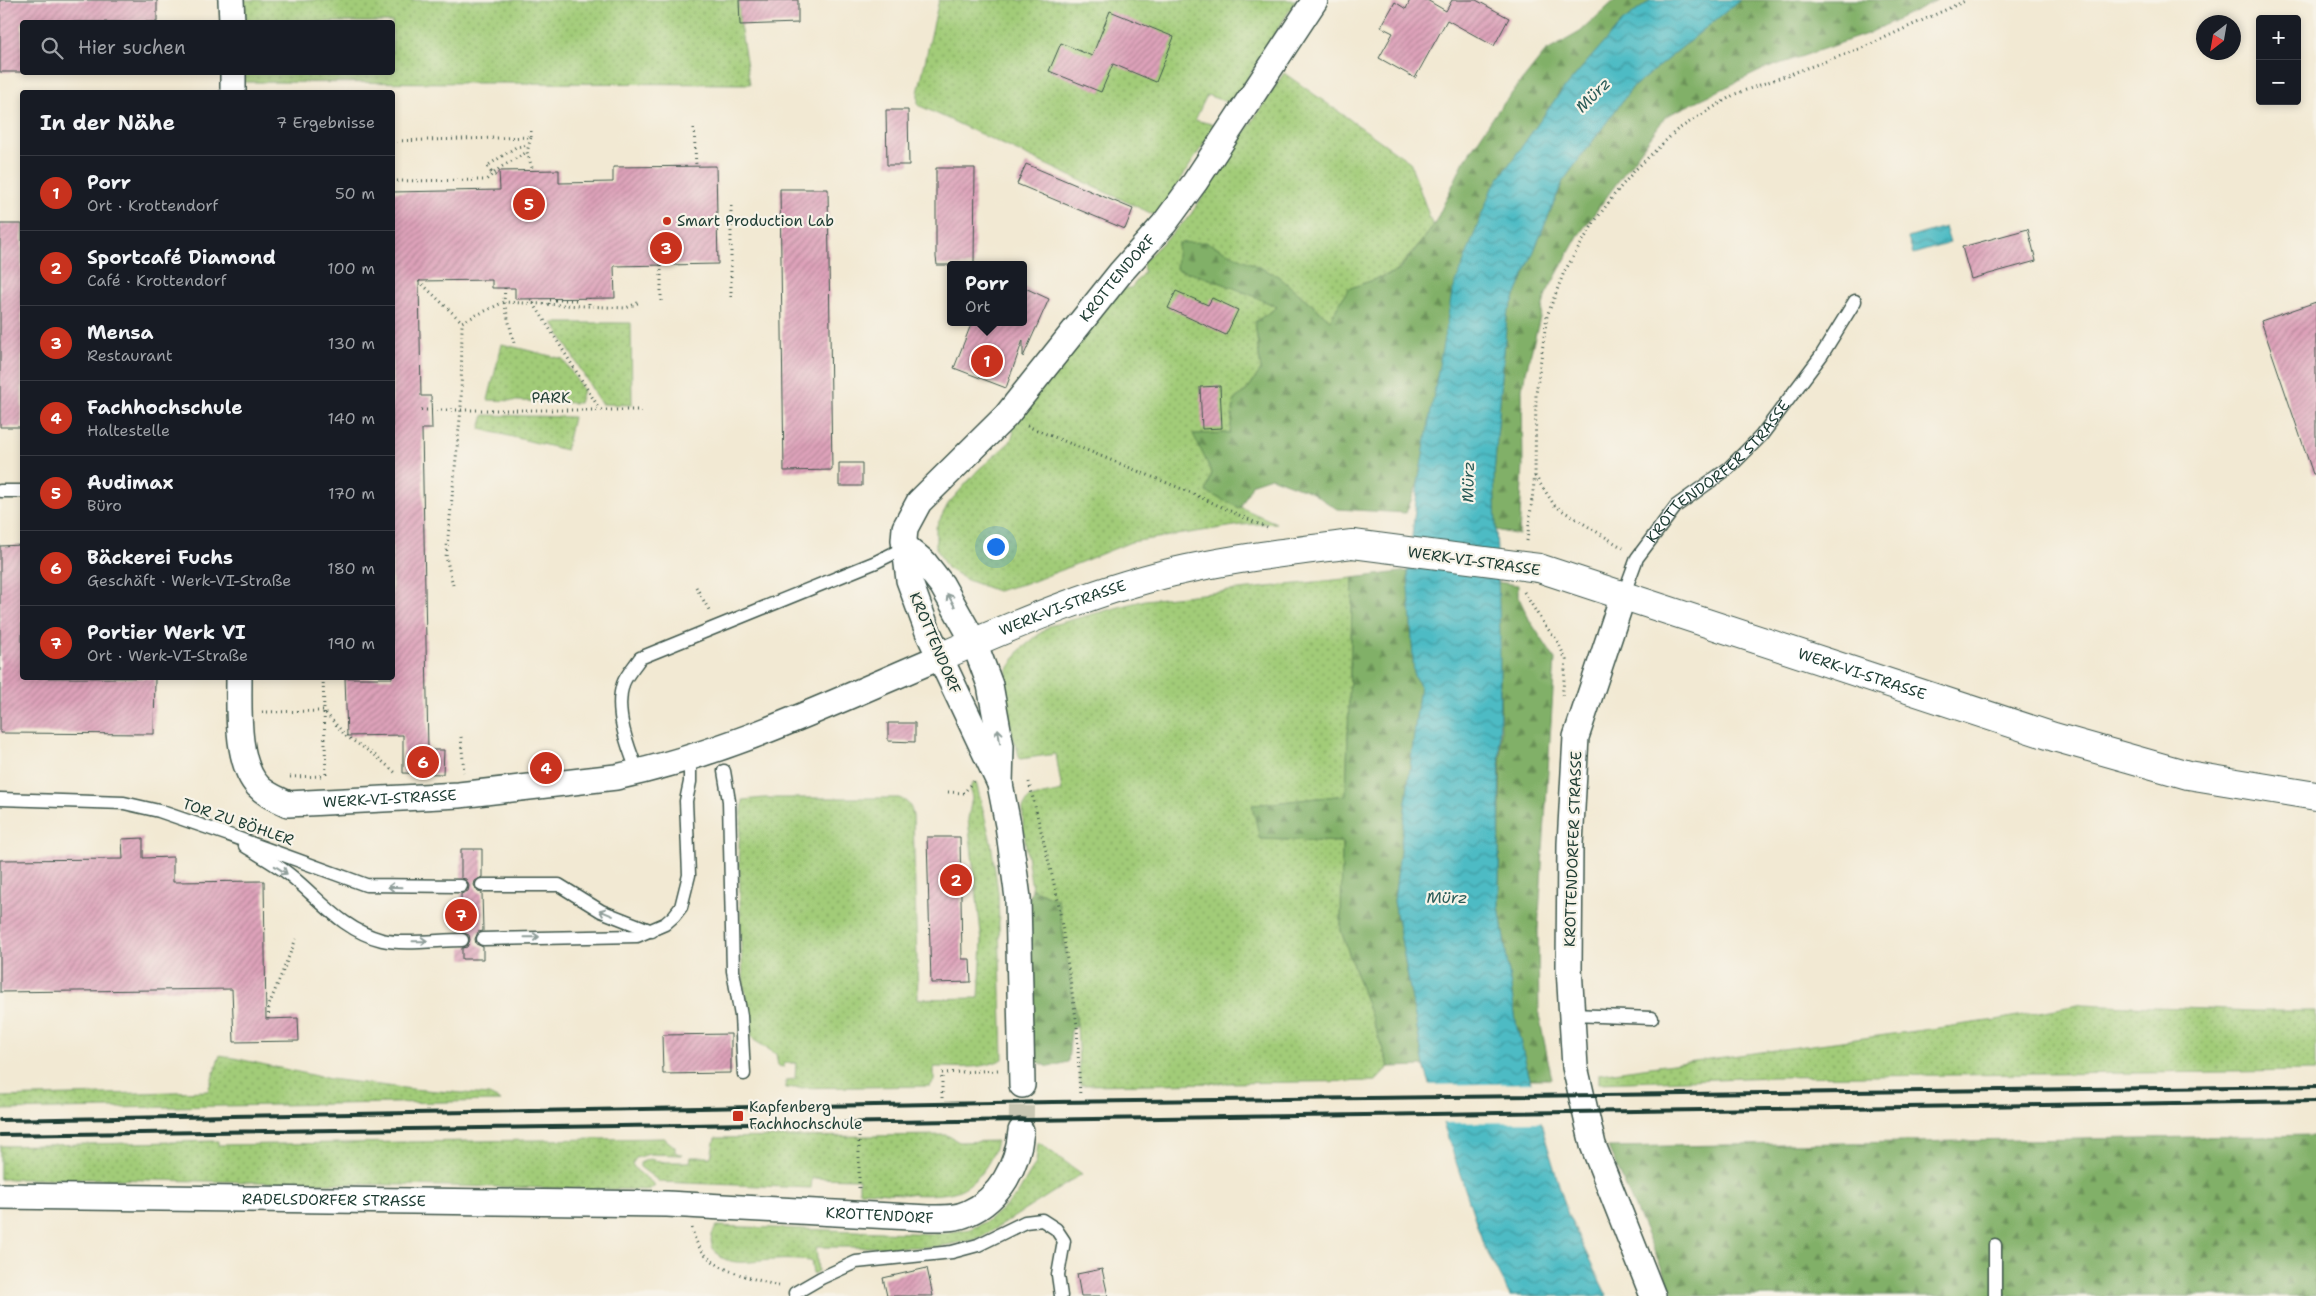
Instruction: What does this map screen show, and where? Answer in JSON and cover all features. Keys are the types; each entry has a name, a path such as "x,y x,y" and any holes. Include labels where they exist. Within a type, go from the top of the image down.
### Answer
{"main road":[{"name":"WERK-VI-STRASSE","path":"940,657 1074,603 1152,577 1247,558 1353,544 1539,568 2054,738 2188,775 2316,796"}],"street":[{"path":"231,0 232,20"},
{"name":"KROTTENDORF","path":"1022,1085 1018,898 1008,825 940,657 928,632 909,580 905,528 920,502 1006,416 1121,272 1169,217 1195,182 1315,0"},
{"path":"232,75 233,90"},
{"name":"KROTTENDORF","path":"905,544 924,562 942,585 974,642 990,685 1000,746 990,781"},
{"name":"KROTTENDORFER STRASSE","path":"1623,596 1576,737 1570,844 1569,968 1575,1067 1593,1145 1653,1296"},
{"name":"WERK-VI-STRASSE","path":"239,680 239,712 248,772 258,787 288,804 459,795 616,777 690,758 751,737 940,657"},
{"name":"KROTTENDORF","path":"678,1204 929,1218 953,1217 967,1214 980,1206 1002,1185 1015,1160 1021,1131"},
{"name":"RADELSDORFER STRASSE","path":"0,1196 678,1204"}],"lane":[{"name":"KROTTENDORFER STRASSE","path":"1623,596 1637,558 1676,506 1729,468 1761,436 1821,356 1855,301"},
{"path":"0,491 20,491"},
{"path":"638,772 630,752 620,714 623,684 640,658 876,562 905,544"},
{"path":"483,939 637,936 652,931 674,916 681,907 689,874 686,801 690,782 690,758"},
{"path":"724,771 729,801 732,971 741,1016 744,1074"},
{"name":"TOR ZU BÖHLER","path":"0,799 124,803 159,811 366,885 461,886"},
{"path":"226,834 288,873 333,916 350,928 384,941 462,940"},
{"path":"482,884 558,885 601,911 652,931"},
{"path":"1572,1015 1652,1018"},
{"path":"795,1293 820,1278 856,1262 952,1252 978,1245 1025,1222 1042,1220 1056,1229 1064,1241 1058,1274 1061,1296"},
{"path":"1995,1245 1995,1296"}],"path":[{"path":"694,128 696,166"},
{"path":"395,181 486,180 501,167 527,152 530,145 531,129"},
{"path":"395,141 531,137"},
{"path":"499,178 487,166 516,147 530,145"},
{"path":"527,152 533,171"},
{"path":"731,206 731,301"},
{"path":"660,265 661,302"},
{"path":"419,281 462,322 461,409 446,557 453,585"},
{"path":"505,288 504,302 514,343"},
{"path":"549,304 549,300 577,300 576,298"},
{"path":"589,298 589,307"},
{"path":"531,299 599,408"},
{"path":"462,322 504,302 626,308 640,302"},
{"name":"PARK","path":"421,410 599,408 642,410"},
{"path":"1006,416 1110,462 1187,490 1271,530"},
{"path":"1535,476 1555,506 1637,558"},
{"path":"696,587 709,611"},
{"path":"323,680 326,776"},
{"path":"239,712 324,711 346,736 376,756 398,775"},
{"path":"461,736 464,775"},
{"path":"948,792 964,793 974,780 990,781"},
{"path":"1029,782 1058,900 1077,1024 1080,1097"},
{"path":"268,1019 269,1005 296,939"},
{"path":"942,1098 942,1073 999,1070"},
{"path":"859,1127 859,1191"},
{"path":"678,1204 695,1240 705,1255 714,1263 743,1277 795,1293"}],"green space":[{"path":"244,0 739,0 740,25 750,84 244,82 244,75 395,75 395,20 244,20"},
{"path":"939,0 1296,0 1232,104 1207,95 1195,120 1216,125 1157,216 918,105 918,93"},
{"path":"1615,0 1651,0 1621,23 1559,94 1491,190 1418,483 1406,513 1337,509 1311,492 1271,477 1253,483 1240,508 1206,492 1212,473 1193,434 1230,433 1234,400 1247,390 1261,370 1255,322 1277,307 1227,285 1176,269 1178,243 1206,242 1278,276 1330,320 1348,289 1398,271 1433,227 1463,163 1496,113 1545,52 1580,32"},
{"path":"1740,0 1937,0 1867,34 1762,70 1666,116 1578,236 1546,294 1522,388 1523,466 1519,535 1496,530 1494,475 1507,316 1563,181 1632,88"},
{"path":"1284,73 1410,162 1433,227 1397,271 1348,289 1330,320 1278,276 1176,269 1228,285 1277,307 1255,322 1261,370 1247,390 1234,400 1230,433 1194,434 1212,473 1206,492 1276,523 1241,525 1131,542 1034,581 997,591 967,580 947,568 936,548 936,527 948,504 978,470 1010,442 1014,432 1007,424 1115,289 1131,288 1144,272 1143,262 1189,217"},
{"path":"553,323 631,323 632,405 601,404"},
{"path":"502,344 563,359 583,390 579,403 488,400"},
{"path":"484,415 573,417 566,450 480,429"},
{"path":"1408,571 1414,676 1420,685 1394,901 1424,1066 1389,1067 1341,931 1342,842 1260,839 1252,805 1346,795 1353,578"},
{"path":"1353,578 1346,795 1253,805 1260,839 1342,842 1341,931 1389,1067 1376,1081 1080,1085 1077,1024 1058,900 1032,889 1023,827 1023,808 1029,798 1062,791 1056,754 1020,759 1011,730 1006,695 1007,671 1020,650 1049,626 1145,600"},
{"path":"1498,582 1518,585 1518,596 1530,621 1555,659 1538,931 1539,1016 1552,1079 1530,1079 1517,1028 1499,905 1501,728"},
{"path":"976,782 991,842 998,892 1003,1059 986,1065 934,1067 934,1081 930,1086 786,1088 786,1080 795,1079 796,1063 784,1063 784,1067 778,1066 776,1054 754,1040 751,1034 749,1006 744,988 741,948 739,843 743,800 764,798 899,798 905,801 910,807 913,816 918,999 979,998 982,942 968,819 972,798 970,789 972,784"},
{"path":"1032,889 1058,900 1077,1025 1071,1031 1068,1062 1049,1067 1033,1060 1025,914"},
{"path":"2083,1004 2254,1011 2316,1011 2316,1071 1772,1077 1599,1083 1599,1074 1996,1020"},
{"path":"220,1055 330,1079 412,1089 489,1095 501,1101 0,1110 0,1097 208,1091"},
{"path":"947,1135 959,1142 997,1141 988,1163 971,1183 957,1191 935,1195 859,1191 859,1179 812,1178 811,1188 660,1182 640,1167 640,1163 649,1159 665,1162 690,1162 691,1157 711,1157 715,1138"},
{"path":"2316,1135 2316,1296 1674,1296 1608,1147"},
{"path":"664,1138 675,1147 675,1152 682,1155 649,1154 636,1158 632,1164 636,1170 655,1185 649,1190 102,1179 0,1179 0,1146 218,1141 218,1145"},
{"path":"1038,1142 1082,1174 979,1239 936,1247 816,1247 818,1271 813,1274 811,1261 767,1260 741,1262 725,1259 718,1255 711,1242 717,1226 938,1234 970,1229 987,1221 1017,1195 1036,1163"}],"water":[{"name":"Mürz","path":"1651,0 1740,0 1632,88 1563,181 1507,316 1494,475 1500,632 1499,905 1517,1028 1544,1134 1568,1215 1607,1296 1510,1296 1484,1246 1424,1066 1394,901 1420,685 1414,676 1408,571 1418,483 1452,293 1491,190 1559,94 1621,23"},
{"path":"1945,227 1950,243 1913,254 1908,238"}],"pier":[{"path":"1533,1083 1544,1122 1440,1123 1427,1085"}],"building":[{"path":"0,0 157,0 157,20 20,20 20,72 0,72"},
{"path":"739,0 798,0 798,23 740,25"},
{"path":"1410,0 1427,0 1446,11 1452,0 1476,0 1509,18 1494,46 1447,20 1415,78 1379,58 1393,33 1381,27 1395,2 1406,9"},
{"path":"1110,11 1174,37 1156,82 1113,64 1101,92 1049,71 1061,43 1092,56"},
{"path":"886,110 908,110 909,165 887,165"},
{"path":"1026,164 1133,209 1125,229 1017,184"},
{"path":"716,166 718,264 614,266 615,298 515,299 515,288 492,288 492,280 419,281 421,396 431,396 432,429 422,429 428,750 444,750 443,774 403,773 403,735 347,736 345,680 395,680 395,192 500,190 499,171 559,170 559,183 613,182 613,167"},
{"path":"936,168 975,168 974,261 947,261 947,265 937,265"},
{"path":"780,189 828,189 832,470 784,471"},
{"path":"0,224 20,224 20,427 0,427"},
{"path":"2028,229 2036,261 1971,279 1962,247"},
{"path":"1027,289 1049,299 1023,357 1023,340 1006,388 954,368 970,326 1027,326"},
{"path":"1176,291 1208,305 1212,298 1238,310 1226,335 1168,308"},
{"path":"2316,302 2316,474 2313,474 2261,321"},
{"path":"1220,386 1222,428 1202,429 1200,387"},
{"path":"839,463 862,463 862,486 839,486"},
{"path":"20,545 20,680 155,680 154,734 0,733 0,546"},
{"path":"888,723 915,723 915,742 888,741"},
{"path":"927,837 960,837 962,959 970,959 971,982 931,983"},
{"path":"143,838 143,858 173,857 173,882 264,881 266,1019 298,1018 299,1041 234,1042 232,989 0,992 0,860 123,859 122,839"},
{"path":"461,849 482,849 482,877 475,881 474,885 478,892 482,893 483,931 478,932 475,939 476,944 483,947 483,959 462,959 462,948 467,947 470,940 469,935 462,932 461,894 468,891 469,886 466,879 461,878"},
{"path":"731,1034 731,1073 663,1074 662,1035"},
{"path":"927,1268 933,1296 887,1296 883,1278"},
{"path":"1102,1269 1108,1296 1081,1296 1077,1274"}],"tunnel":[{"path":"1021,1131 1022,1085"}],"railway":[{"path":"0,1120 1053,1102 2316,1086"},
{"path":"0,1135 2316,1101"}],"place":[{"name":"Audimax","path":"529,204"},
{"name":"Smart Production Lab","path":"667,221"},
{"name":"Mensa","path":"666,248"},
{"name":"Porr","path":"987,361"},
{"name":"Bäckerei Fuchs","path":"423,762"},
{"name":"Fachhochschule","path":"546,768"},
{"name":"Sportcafé Diamond","path":"956,880"},
{"name":"Portier Werk VI","path":"461,915"},
{"name":"Kapfenberg Fachhochschule","path":"738,1116"}]}
